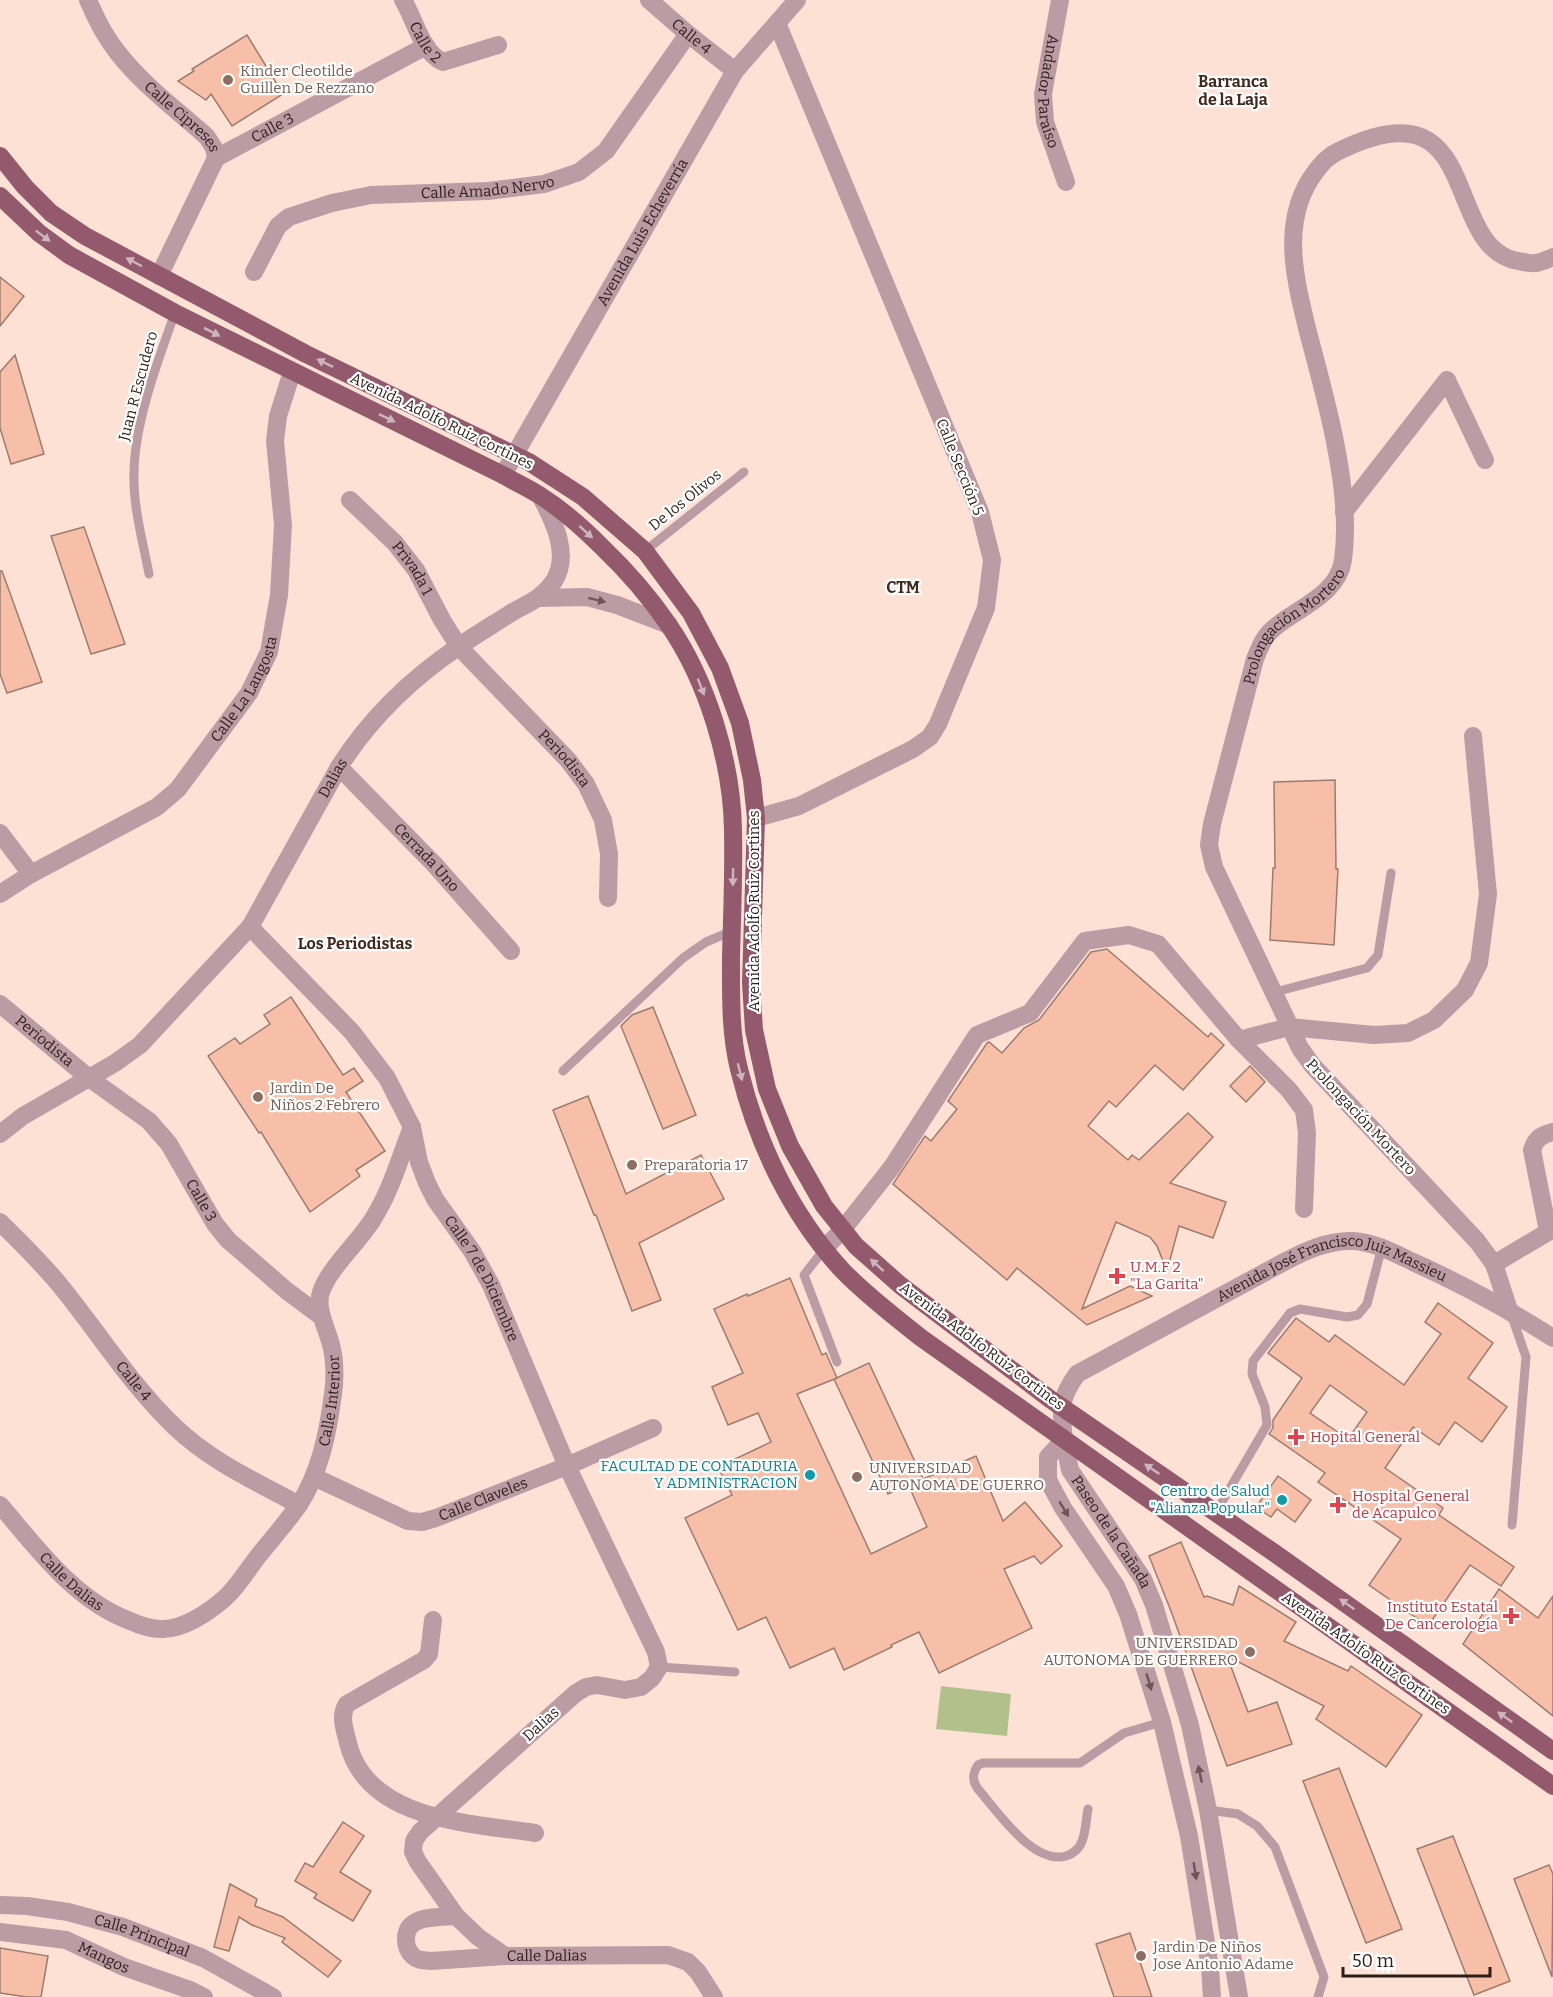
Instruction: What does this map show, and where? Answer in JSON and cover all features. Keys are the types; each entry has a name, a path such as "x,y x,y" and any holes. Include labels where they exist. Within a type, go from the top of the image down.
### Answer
{"main road":[{"name":"Avenida Adolfo Ruiz Cortines","path":"0,156 25,187 51,213 85,236 306,354 529,462 583,496 645,551 691,613 720,668 740,723 752,780 756,818 751,983 754,1030 767,1089 790,1146 824,1206 856,1246 900,1285 1060,1406 1216,1512 1553,1751"},
{"name":"Avenida Adolfo Ruiz Cortines","path":"0,196 39,233 69,255 175,313 540,495 584,529 627,572 669,625 696,674 715,726 727,771 733,827 730,1013 738,1067 756,1126 782,1184 810,1230 843,1270 873,1299 920,1338 1553,1786"}],"street":[{"name":"Calle Cipreses","path":"88,0 99,24 117,52 138,77 207,137 214,148 216,158 159,276"},
{"name":"Calle 2","path":"404,0 426,46 436,59 443,62 498,45"},
{"name":"Calle 4","path":"649,0 735,71"},
{"name":"Avenida Luis Echeverría","path":"503,475 735,71 797,0"},
{"name":"Andador Paraíso","path":"1060,0 1043,94 1045,122 1066,182"},
{"name":"Calle Sección 5","path":"756,818 799,806 913,749 930,736 938,724 986,609 992,560 980,512 777,23"},
{"name":"Calle Amado Nervo","path":"254,272 278,226 289,217 332,203 370,195 488,191 544,184 579,172 606,151 688,34"},
{"name":"Calle 3","path":"216,158 426,46"},
{"name":"Prolongación Mortero","path":"1509,1310 1494,1264 1477,1241 1312,1065 1300,1048 1214,867 1209,845 1255,658 1263,640 1273,628 1337,580 1343,561 1344,512 1336,447 1295,278 1292,242 1296,210 1306,184 1327,157 1364,139 1390,133 1416,134 1436,146 1451,163 1482,234 1494,249 1511,260 1534,264 1553,257"},
{"name":"Calle La Langosta","path":"0,894 31,874 157,807 178,789 249,693 269,652 279,595 283,525 274,441 278,416 292,372"},
{"path":"1344,512 1447,380 1485,460"},
{"name":"Dalias","path":"0,1134 23,1116 140,1045 250,927 339,767 352,747 382,711 410,684 459,646 539,598 555,579 561,558 559,538 540,495"},
{"name":"Privada 1","path":"350,500 395,543 416,570 442,620 459,646"},
{"path":"539,598 587,597 616,605 669,625"},
{"name":"Periodista","path":"459,646 568,760 586,784 603,820 609,855 608,898"},
{"path":"1239,1040 1289,1027 1374,1035 1408,1034 1434,1020 1465,990 1479,963 1488,894 1473,736"},
{"name":"Cerrada Uno","path":"339,767 434,864 512,951"},
{"path":"0,833 31,874"},
{"name":"Calle 7 de Diciembre","path":"250,927 352,1032 387,1078 412,1127 426,1183 472,1251 491,1285 567,1466 656,1652 659,1667"},
{"path":"825,1248 892,1167 976,1035 1030,1013 1085,941 1129,935 1158,944 1239,1040 1289,1089 1304,1110 1307,1133 1304,1209"},
{"name":"Periodista","path":"0,1004 89,1078"},
{"name":"Calle 3","path":"89,1078 149,1121 169,1144 215,1224 228,1240 287,1291 322,1317"},
{"name":"Calle Interior","path":"161,1629 180,1625 204,1614 226,1597 299,1505 314,1477 321,1456 334,1392 333,1351 322,1317 320,1295 327,1278 375,1217 412,1127"},
{"path":"1494,1264 1550,1230 1532,1150 1535,1140 1544,1134 1553,1132"},
{"name":"Calle 4","path":"0,1222 56,1280 145,1396 176,1429 222,1463 299,1505"},
{"name":"Avenida José Francisco Juiz Massieu","path":"1060,1406 1068,1387 1077,1374 1110,1354 1306,1250 1331,1243 1354,1241 1382,1247 1509,1310 1553,1338"},
{"path":"1060,1406 1064,1440"},
{"name":"Calle Claveles","path":"314,1477 408,1521 422,1522 567,1466 653,1428"},
{"name":"Paseo de la Cañada","path":"1064,1440 1048,1456 1048,1480 1063,1508 1116,1586 1128,1614 1162,1722 1189,1836 1210,1968 1212,1997"},
{"name":"Paseo de la Cañada","path":"1064,1440 1070,1470 1143,1579 1154,1605 1190,1725 1208,1810 1239,1997"},
{"name":"Calle Dalias","path":"0,1505 64,1579 89,1600 116,1616 139,1625 161,1629"},
{"path":"433,1620 429,1654 424,1660 348,1704 343,1710 350,1751 364,1778 388,1798 434,1818 535,1833"},
{"name":"Dalias","path":"434,1818 576,1693 586,1687 597,1685 625,1690 641,1687 652,1678 659,1667"},
{"name":"Calle Dalias","path":"434,1818 414,1841 413,1852 418,1863 456,1916 478,1937 505,1956 668,1955 688,1962 699,1972 714,1997"},
{"name":"Calle Principal","path":"0,1905 68,1912 123,1927 203,1958 273,1997"},
{"path":"456,1916 419,1920 413,1923 407,1929 406,1939 408,1949 413,1956 420,1960 431,1961 505,1956"},
{"name":"Mangos","path":"0,1932 66,1940 124,1967 204,1997"}],"lane":[{"name":"Juan R Escudero","path":"149,574 133,475 137,434 175,313"},
{"name":"De los Olivos","path":"645,551 744,472"},
{"path":"1275,992 1367,969 1378,956 1391,873"},
{"path":"563,1071 682,958 706,942 732,931"},
{"path":"1216,1512 1267,1425 1265,1407 1252,1374 1254,1361 1290,1313 1300,1309 1347,1317 1358,1315 1367,1304 1382,1247"},
{"path":"825,1248 804,1275 837,1362"},
{"path":"1509,1310 1526,1357 1512,1525"},
{"path":"659,1667 735,1672"},
{"path":"1088,1809 1082,1842 1077,1850 1060,1857 1040,1853 1026,1843 978,1790 973,1775 978,1765 983,1763 1080,1764 1124,1732 1162,1722"},
{"path":"1208,1810 1238,1814 1257,1826 1275,1847 1324,1977 1318,1997"}],"green space":[{"path":"941,1686 1011,1694 1007,1736 936,1729"}],"building":[{"name":"Kinder Cleotilde Guillen De Rezzano","path":"247,35 283,94 232,126 211,94 206,100 178,81 194,71 192,69"},
{"path":"0,277 24,296 0,326"},
{"path":"15,355 44,454 11,464 0,428 0,372"},
{"path":"84,527 125,644 91,654 51,536"},
{"path":"0,571 2,571 42,682 7,693 0,674"},
{"path":"1335,780 1336,869 1338,869 1334,945 1270,940 1273,868 1275,868 1274,782"},
{"path":"1107,949 1208,1037 1211,1033 1224,1045 1183,1090 1155,1065 1116,1107 1109,1101 1088,1126 1128,1160 1132,1155 1139,1160 1188,1113 1213,1137 1170,1183 1226,1202 1213,1238 1179,1226 1167,1271 1157,1246 1150,1237 1116,1222 1082,1309 1130,1286 1152,1296 1087,1325 1017,1268 1007,1280 893,1184 925,1136 931,1141 957,1109 948,1101 987,1043 989,1042 1002,1053 1024,1028 1039,1020 1091,952"},
{"path":"291,997 343,1075 354,1068 363,1081 346,1092 385,1151 356,1170 360,1176 310,1212 261,1132 259,1133 208,1056 235,1038 240,1044 270,1024 264,1015"},
{"path":"653,1007 696,1115 663,1129 621,1026 632,1015"},
{"path":"1250,1066 1265,1082 1246,1102 1230,1086"},
{"path":"588,1096 626,1194 701,1155 724,1199 639,1243 661,1300 632,1311 553,1110"},
{"path":"790,1278 822,1355 826,1353 837,1378 869,1363 923,1479 976,1456 1003,1521 1025,1502 1062,1546 1041,1564 1034,1556 1004,1569 1032,1628 939,1673 919,1632 844,1670 834,1648 790,1668 766,1617 738,1630 685,1518 732,1495 718,1467 771,1442 758,1413 728,1425 712,1387 743,1373 714,1309","holes":["834,1379 888,1494 908,1484 927,1527 871,1554 797,1394"]},
{"path":"1438,1303 1493,1343 1468,1378 1507,1407 1482,1442 1455,1422 1439,1445 1413,1427 1385,1468 1443,1508 1439,1515 1514,1567 1501,1586 1470,1565 1428,1626 1369,1585 1401,1539 1318,1482 1325,1473 1269,1434 1273,1428 1273,1420 1302,1378 1268,1353 1296,1318 1329,1342 1335,1335 1404,1385 1441,1334 1425,1322","holes":["1330,1385 1367,1412 1348,1439 1310,1413"]},
{"name":"Centro de Salud \"Alianza Popular\"","path":"1278,1476 1311,1500 1295,1522 1277,1509 1271,1517 1256,1507"},
{"path":"1181,1542 1204,1597 1233,1605 1239,1586 1296,1622 1284,1641 1348,1671 1351,1666 1422,1715 1386,1767 1316,1719 1324,1706 1227,1656 1248,1712 1277,1702 1292,1744 1227,1766 1149,1556"},
{"name":"Instituto Estatal De Cancerología","path":"1499,1589 1538,1618 1553,1596 1553,1716 1463,1644"},
{"path":"1339,1768 1402,1929 1366,1943 1303,1781"},
{"path":"343,1822 364,1836 340,1872 371,1891 353,1921 314,1898 317,1894 295,1881 305,1863 313,1867"},
{"path":"1453,1836 1510,1981 1474,1995 1417,1849"},
{"path":"1549,1865 1553,1874 1552,1977 1514,1879"},
{"path":"230,1884 257,1899 255,1906 283,1917 341,1961 328,1977 282,1942 285,1938 252,1925 239,1917 229,1951 214,1947"},
{"path":"1130,1933 1152,1997 1114,1997 1096,1944"},
{"path":"0,1948 48,1956 41,1997 0,1993"}],"place":[{"name":"Kinder Cleotilde Guillen De Rezzano","path":"228,80"},
{"name":"Jardin De Niños 2 Febrero","path":"258,1097"},
{"name":"Preparatoria 17","path":"632,1165"},
{"name":"U.M.F 2 \"La Garita\"","path":"1117,1276"},
{"name":"Hopital General","path":"1296,1437"},
{"name":"FACULTAD DE CONTADURIA Y ADMINISTRACION","path":"810,1475"},
{"name":"UNIVERSIDAD AUTONOMA DE GUERRO","path":"857,1477"},
{"name":"Centro de Salud \"Alianza Popular\"","path":"1282,1500"},
{"name":"Hospital General de Acapulco","path":"1338,1505"},
{"name":"Instituto Estatal De Cancerología","path":"1511,1616"},
{"name":"UNIVERSIDAD AUTONOMA DE GUERRERO","path":"1250,1652"},
{"name":"Jardin De Niños Jose Antonio Adame","path":"1141,1956"}],"district":[{"name":"Barranca de la Laja","path":"1233,90"},
{"name":"CTM","path":"903,587"},
{"name":"Los Periodistas","path":"355,943"}]}
